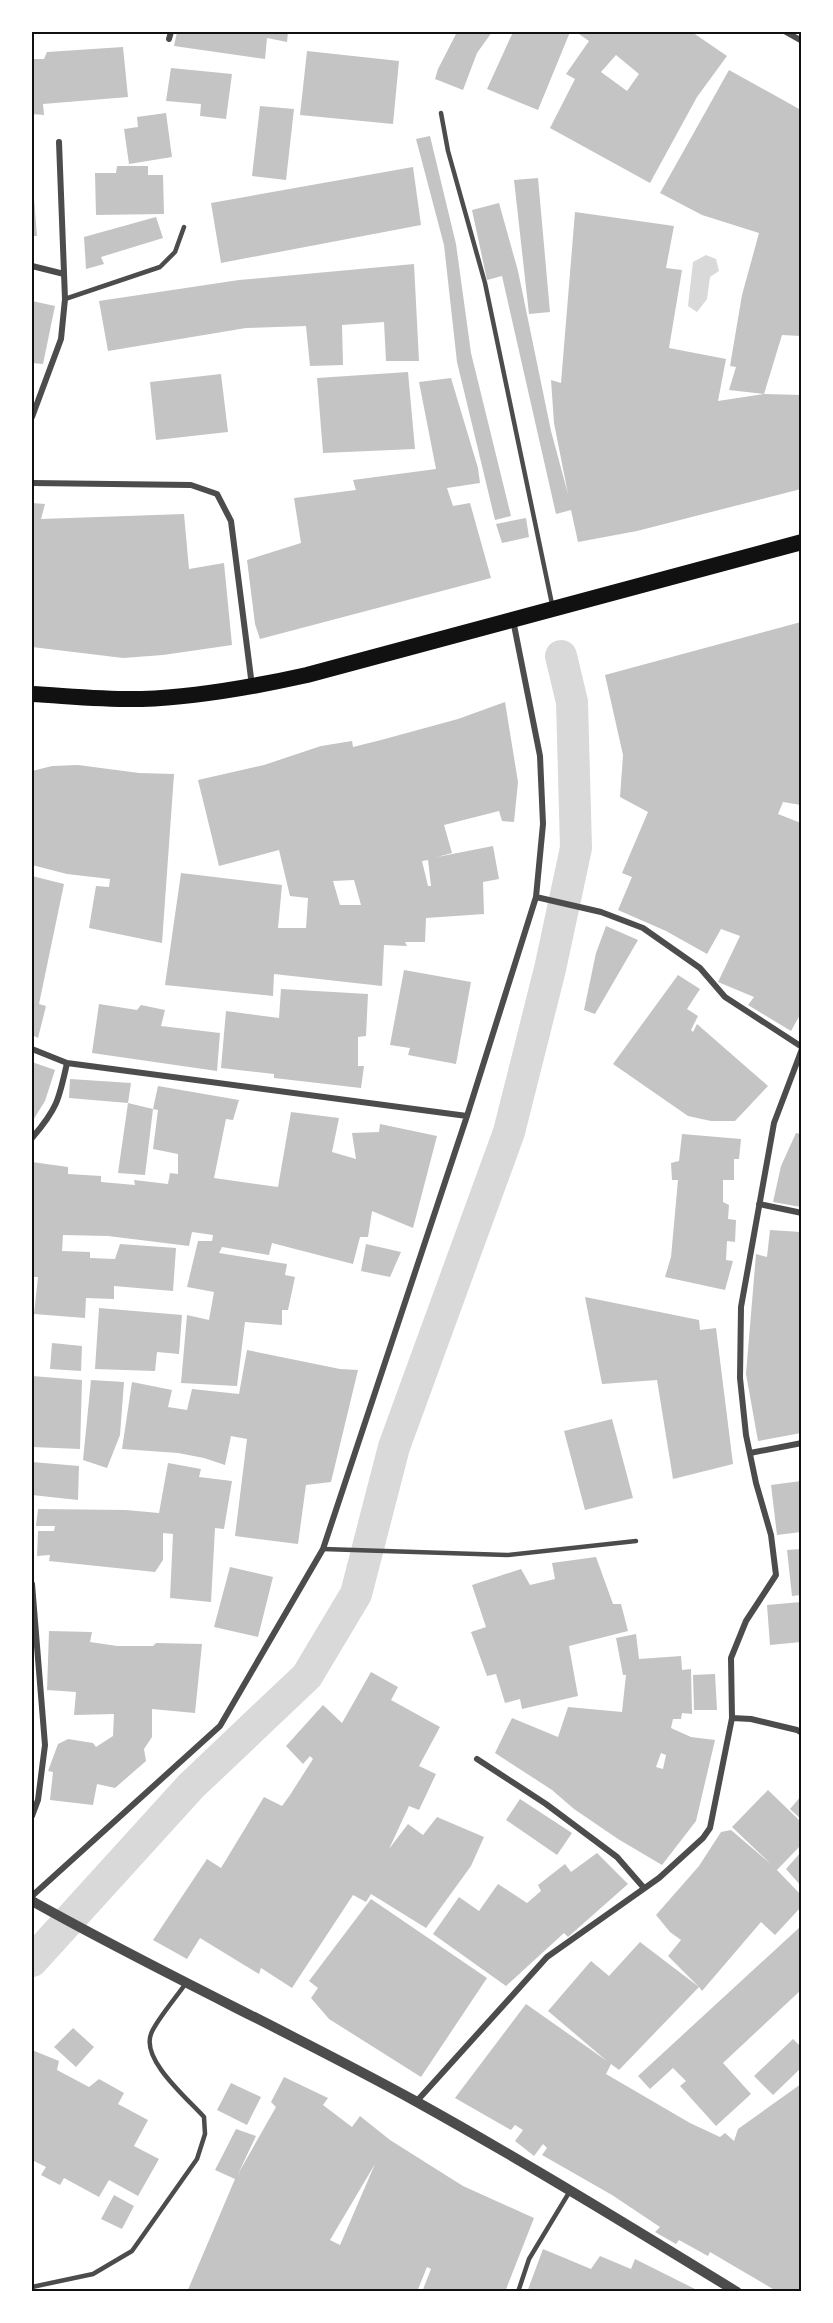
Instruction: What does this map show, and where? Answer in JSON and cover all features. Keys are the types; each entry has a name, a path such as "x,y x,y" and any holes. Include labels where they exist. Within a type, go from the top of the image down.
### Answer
{"highway":[{"path":"32,697 142,699 224,692 252,687 307,675 801,542"}],"street":[{"path":"169,39 171,32"},
{"path":"786,32 801,41"},
{"path":"32,417 61,339 65,299 58,142"},
{"path":"32,266 64,274"},
{"path":"32,483 191,485 217,494 231,521 252,687"},
{"path":"32,1896 219,1726 323,1548 467,1116 536,897 543,824 540,756 513,620"},
{"path":"416,2102 547,1957 659,1878 703,1838 710,1828 732,1718 731,1658 746,1621 776,1575 771,1535 750,1453 740,1378 741,1308 774,1123 801,1048 725,997 700,968 643,928 601,912 536,897"},
{"path":"32,1049 67,1062 467,1116"},
{"path":"32,1138 52,1114 59,1098 67,1062"},
{"path":"759,1204 801,1213"},
{"path":"750,1453 801,1443"},
{"path":"32,1584 45,1745 38,1800 32,1816"},
{"path":"732,1718 751,1719 801,1733"},
{"path":"477,1759 546,1804 617,1857 644,1888"},
{"path":"32,1900 103,1941 416,2102 570,2191 737,2292"}],"lane":[{"path":"441,113 448,151 485,283 553,609"},
{"path":"65,299 160,267 175,252 184,226"},
{"path":"323,1548 507,1555 636,1540"},
{"path":"32,2287 93,2274 132,2251 197,2159 205,2134 204,2117 155,2062 150,2048 151,2034 186,1983"},
{"path":"518,2292 529,2259 570,2191"}],"shaded area":[{"path":"706,255 716,259 719,271 710,277 707,299 697,312 688,306 693,262"}],"building":[{"path":"177,32 288,32 287,42 267,38 265,59 174,46"},
{"path":"457,32 492,32 477,53 463,90 435,79"},
{"path":"513,32 570,32 538,110 487,89"},
{"path":"581,32 692,32 727,56 697,97 650,183 550,128 575,79 566,74 589,41 579,34","holes":["616,55 639,74 627,91 601,72"]},
{"path":"123,47 128,97 43,104 44,115 32,114 32,59 44,59 47,52"},
{"path":"307,51 399,61 393,124 300,115"},
{"path":"171,68 232,74 226,119 200,116 201,104 166,101"},
{"path":"729,70 801,110 801,336 782,335 764,394 729,390 736,367 730,366 742,295 759,233 702,215 660,193"},
{"path":"260,106 294,109 286,180 252,176"},
{"path":"166,113 172,157 129,164 124,129 138,127 137,117"},
{"path":"430,136 456,244 471,353 511,516 495,520 457,362 444,245 416,139"},
{"path":"117,166 148,166 148,175 163,175 164,214 96,215 95,173 116,173"},
{"path":"413,167 421,225 221,263 211,203"},
{"path":"538,178 550,312 529,314 514,180"},
{"path":"33,185 37,236 32,236"},
{"path":"499,203 518,271 551,431 568,494 554,423 551,380 561,383 575,212 674,226 666,268 682,270 669,348 726,359 718,401 764,394 801,395 801,489 637,531 578,542 571,510 556,514 502,276 487,280 472,210"},
{"path":"156,217 163,238 101,257 104,264 86,269 84,237"},
{"path":"414,264 419,361 386,361 384,322 342,325 343,365 310,366 306,326 246,328 108,351 99,301 239,280"},
{"path":"32,301 55,306 43,364 32,363"},
{"path":"408,372 415,449 323,453 317,378"},
{"path":"221,374 228,432 156,440 150,382"},
{"path":"451,378 478,468 480,483 447,488 453,506 470,503 491,578 260,639 255,624 247,560 301,543 294,498 356,490 353,480 436,469 419,382"},
{"path":"32,503 45,504 41,519 184,514 189,569 224,563 232,645 123,658 32,647"},
{"path":"526,518 529,537 502,543 496,524"},
{"path":"801,622 801,805 783,802 778,814 801,823 801,1013 791,1031 748,1005 754,997 718,982 740,936 721,929 707,954 666,931 618,910 632,877 622,873 648,812 620,797 623,755 605,675"},
{"path":"505,702 518,782 514,822 502,821 499,811 444,825 452,853 437,857 493,846 499,879 483,882 484,914 426,918 425,942 405,942 407,946 384,945 382,986 274,974 273,996 165,985 181,873 282,885 278,928 306,928 308,898 290,896 279,850 219,866 198,780 264,765 321,746 352,741 353,747 458,719","holes":["428,860 431,886 428,886 422,861","354,880 361,905 340,905 333,881"]},
{"path":"78,765 139,773 174,774 162,943 89,928 96,886 109,887 110,879 67,874 32,865 32,771 52,766"},
{"path":"32,876 64,884 39,1004 46,1006 38,1038 32,1035"},
{"path":"606,926 638,940 595,1014 584,1010 596,953"},
{"path":"404,970 471,982 456,1064 408,1055 410,1048 390,1045"},
{"path":"678,975 700,989 687,1009 698,1016 691,1030 693,1032 697,1024 768,1086 735,1121 711,1121 688,1116 613,1064"},
{"path":"281,989 368,994 366,1036 358,1037 358,1066 364,1066 361,1088 274,1078 274,1074 221,1068 226,1011 279,1018"},
{"path":"99,1004 137,1010 141,1005 165,1010 161,1026 220,1033 217,1071 92,1053"},
{"path":"32,1062 55,1070 45,1101 32,1122"},
{"path":"70,1079 131,1083 128,1103 69,1098"},
{"path":"158,1086 239,1100 233,1120 226,1119 214,1178 278,1187 291,1112 339,1118 332,1152 356,1159 352,1133 379,1132 380,1124 437,1136 413,1228 372,1211 368,1237 360,1237 353,1264 272,1243 269,1255 222,1247 219,1253 287,1264 285,1275 295,1277 288,1310 282,1310 282,1325 245,1322 237,1386 181,1383 187,1315 209,1320 214,1292 187,1287 198,1241 212,1241 213,1235 192,1232 189,1246 108,1236 63,1235 62,1251 90,1252 90,1258 115,1259 120,1244 176,1248 173,1291 114,1286 114,1299 86,1298 85,1318 34,1314 38,1277 32,1277 32,1162 68,1167 68,1174 101,1176 101,1182 135,1185 134,1180 168,1184 170,1173 178,1174 178,1154 153,1149 158,1110 153,1109"},
{"path":"128,1103 153,1109 145,1175 118,1173"},
{"path":"796,1133 801,1134 801,1207 773,1202 781,1166"},
{"path":"682,1134 741,1139 739,1159 734,1159 734,1180 723,1180 723,1202 729,1205 728,1219 736,1220 735,1242 727,1241 726,1260 733,1261 725,1290 665,1277 671,1257 678,1180 672,1180 671,1163 679,1161"},
{"path":"770,1230 801,1232 801,1433 758,1441 746,1374 756,1254 767,1257"},
{"path":"366,1244 401,1252 390,1277 361,1271"},
{"path":"585,1297 699,1320 700,1330 716,1328 733,1464 673,1479 657,1380 602,1384"},
{"path":"99,1308 182,1315 179,1354 157,1352 155,1371 95,1369"},
{"path":"52,1343 82,1346 81,1371 50,1369"},
{"path":"247,1350 340,1369 358,1370 331,1482 306,1485 298,1544 235,1536 247,1439 231,1436 225,1465 178,1453 122,1449 132,1382 172,1390 168,1407 187,1410 192,1389 239,1394"},
{"path":"32,1376 82,1380 80,1449 32,1447"},
{"path":"91,1380 124,1382 120,1435 107,1468 83,1460"},
{"path":"612,1419 633,1498 585,1510 564,1431"},
{"path":"32,1462 79,1466 78,1500 32,1495"},
{"path":"168,1463 201,1469 199,1477 232,1481 224,1529 215,1528 211,1602 170,1598 173,1534 163,1533 163,1560 155,1572 49,1561 50,1555 37,1556 38,1531 54,1531 55,1526 36,1526 38,1509 126,1510 159,1513"},
{"path":"801,1481 801,1532 777,1535 771,1485"},
{"path":"801,1549 801,1595 792,1596 787,1550"},
{"path":"596,1557 613,1604 621,1604 628,1631 569,1646 578,1696 522,1709 520,1699 505,1703 496,1674 487,1676 471,1632 486,1627 472,1585 521,1569 530,1585 555,1579 552,1563"},
{"path":"230,1567 273,1577 258,1637 214,1627"},
{"path":"801,1602 801,1642 770,1645 767,1605"},
{"path":"49,1631 92,1632 90,1642 117,1646 153,1646 156,1643 202,1644 195,1713 152,1709 152,1737 144,1749 146,1761 115,1788 97,1784 93,1805 50,1800 53,1772 48,1771 58,1744 68,1739 93,1743 96,1747 113,1736 114,1714 74,1715 76,1692 47,1690"},
{"path":"636,1634 639,1659 681,1656 682,1670 691,1669 692,1714 682,1713 681,1719 673,1719 671,1728 691,1737 715,1740 696,1821 662,1865 618,1839 574,1809 552,1790 495,1753 512,1718 558,1737 568,1707 622,1712 626,1675 623,1675 616,1638","holes":["661,1753 666,1755 663,1769 656,1767"]},
{"path":"371,1672 398,1687 391,1700 440,1727 419,1766 436,1774 419,1810 409,1806 389,1849 408,1824 423,1835 437,1817 484,1837 471,1866 426,1928 371,1894 366,1902 353,1895 292,1988 261,1968 259,1974 200,1938 187,1959 153,1940 207,1859 221,1868 264,1797 282,1806 290,1795 313,1759 310,1756 303,1764 286,1746 323,1705 342,1723"},
{"path":"715,1674 717,1710 694,1710 693,1675"},
{"path":"768,1790 801,1822 801,1845 777,1870 801,1895 801,1907 775,1935 761,1922 702,1991 668,1956 681,1940 670,1932 656,1915 699,1866 721,1832 731,1830 772,1865 732,1827"},
{"path":"801,1796 801,1819 790,1809"},
{"path":"520,1799 572,1833 557,1855 506,1820"},
{"path":"801,1852 801,1886 786,1869"},
{"path":"597,1853 628,1884 568,1937 564,1933 506,1986 433,1934 459,1897 479,1911 498,1884 527,1903 541,1891 538,1885 565,1864 571,1872"},
{"path":"371,1899 487,1978 421,2077 329,2019 311,1998 318,1988 309,1981"},
{"path":"801,1926 801,1990 723,2063 751,2094 716,2126 680,2086 686,2081 673,2068 650,2089 638,2076"},
{"path":"640,1942 699,1987 619,2070 611,2064 606,2074 690,2123 720,2137 725,2133 734,2141 738,2129 801,2084 801,2292 778,2292 710,2252 708,2256 679,2240 676,2244 655,2232 660,2227 612,2195 542,2155 547,2148 543,2144 534,2156 515,2141 523,2130 515,2125 511,2130 455,2098 526,2004 607,2061 548,2011 591,1961 609,1976"},
{"path":"73,2028 94,2047 76,2067 54,2047"},
{"path":"793,2039 801,2047 801,2068 773,2095 754,2076"},
{"path":"32,2050 59,2061 57,2070 89,2087 99,2079 124,2093 118,2104 148,2120 134,2146 159,2159 138,2196 109,2180 99,2197 64,2178 60,2185 41,2175 46,2167 32,2160"},
{"path":"284,2077 328,2098 323,2105 352,2127 360,2116 390,2140 463,2186 534,2218 505,2292 422,2292 431,2269 427,2267 417,2292 187,2292 235,2179 215,2170 236,2129 256,2136 238,2174 276,2107 271,2102","holes":["375,2164 340,2245 330,2240"]},
{"path":"231,2083 261,2097 247,2125 217,2110"},
{"path":"114,2195 134,2206 122,2229 101,2219"},
{"path":"543,2249 591,2269 600,2256 631,2269 635,2259 701,2292 527,2292"}],"waterway":[{"path":"32,1961 191,1786 307,1676 356,1594 394,1447 509,1132 550,969 576,848 572,702 561,656"}]}
